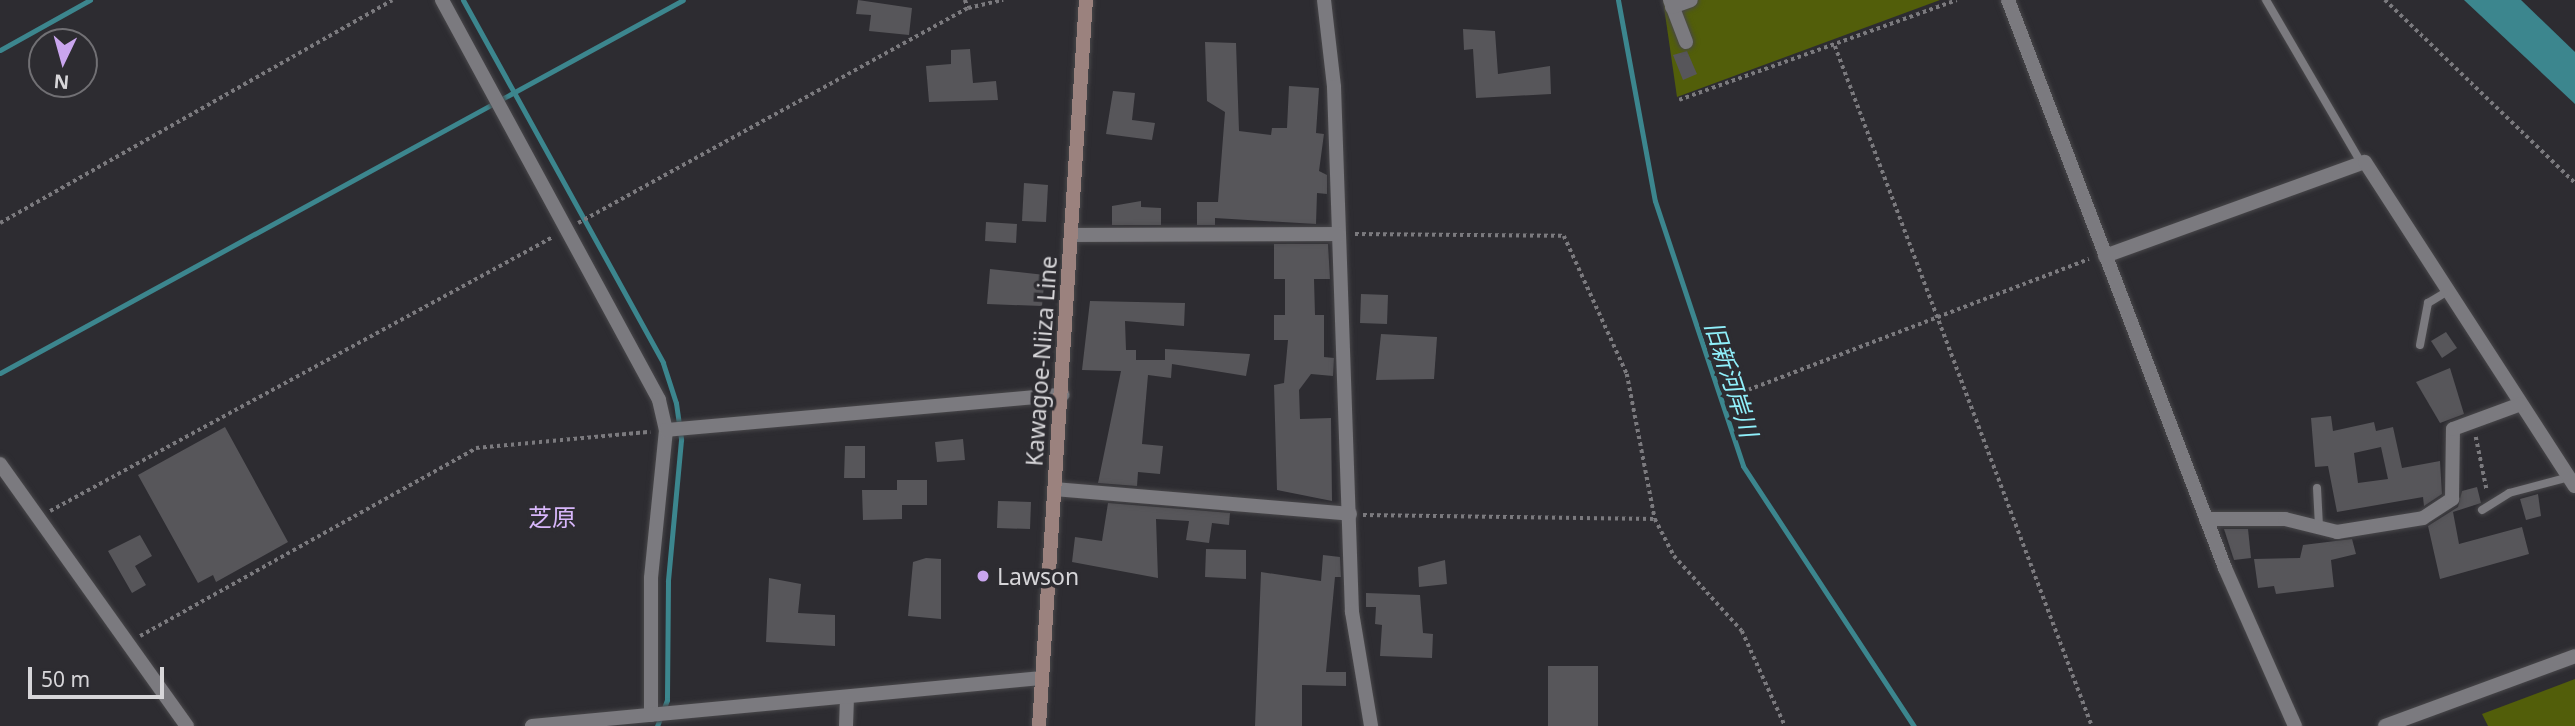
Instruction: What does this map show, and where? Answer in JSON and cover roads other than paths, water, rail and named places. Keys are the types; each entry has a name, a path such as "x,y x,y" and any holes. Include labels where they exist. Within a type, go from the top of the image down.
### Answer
{"main road":[{"name":"Kawagoe-Niiza Line","path":"1039,726 1086,0"}],"street":[{"path":"442,0 654,387 666,430 651,578 651,715"},
{"path":"1324,0 1334,86 1357,667 1371,726"},
{"path":"1686,43 1671,4 1691,0"},
{"path":"2007,0 2206,519 2295,726"},
{"path":"2105,256 2360,161 2374,172 2572,482"},
{"path":"1072,235 1338,234"},
{"path":"666,430 1062,395"},
{"path":"2206,519 2274,518 2355,531 2445,508 2452,499 2448,440 2453,429 2521,404"},
{"path":"0,464 187,726"},
{"path":"1055,489 1350,514"},
{"path":"2385,726 2575,656"},
{"path":"533,726 1042,678"},
{"path":"846,726 847,697"}],"lane":[{"path":"2266,0 2360,161"},
{"path":"2420,345 2428,303 2448,291"},
{"path":"2486,507 2572,482"},
{"path":"2317,488 2319,527"}],"water":[{"path":"2464,0 2521,0 2575,52 2575,104"}],"waterway":[{"path":"0,50 90,0"},
{"path":"463,0 663,363 676,403 681,440 668,581 667,700 657,726"},
{"path":"0,373 683,0"},
{"name":"旧新河岸川","path":"1618,0 1655,201 1743,466 1914,726"}],"place":[{"name":"Lawson","path":"983,576"}],"district":[{"name":"芝原","path":"552,517"}]}
